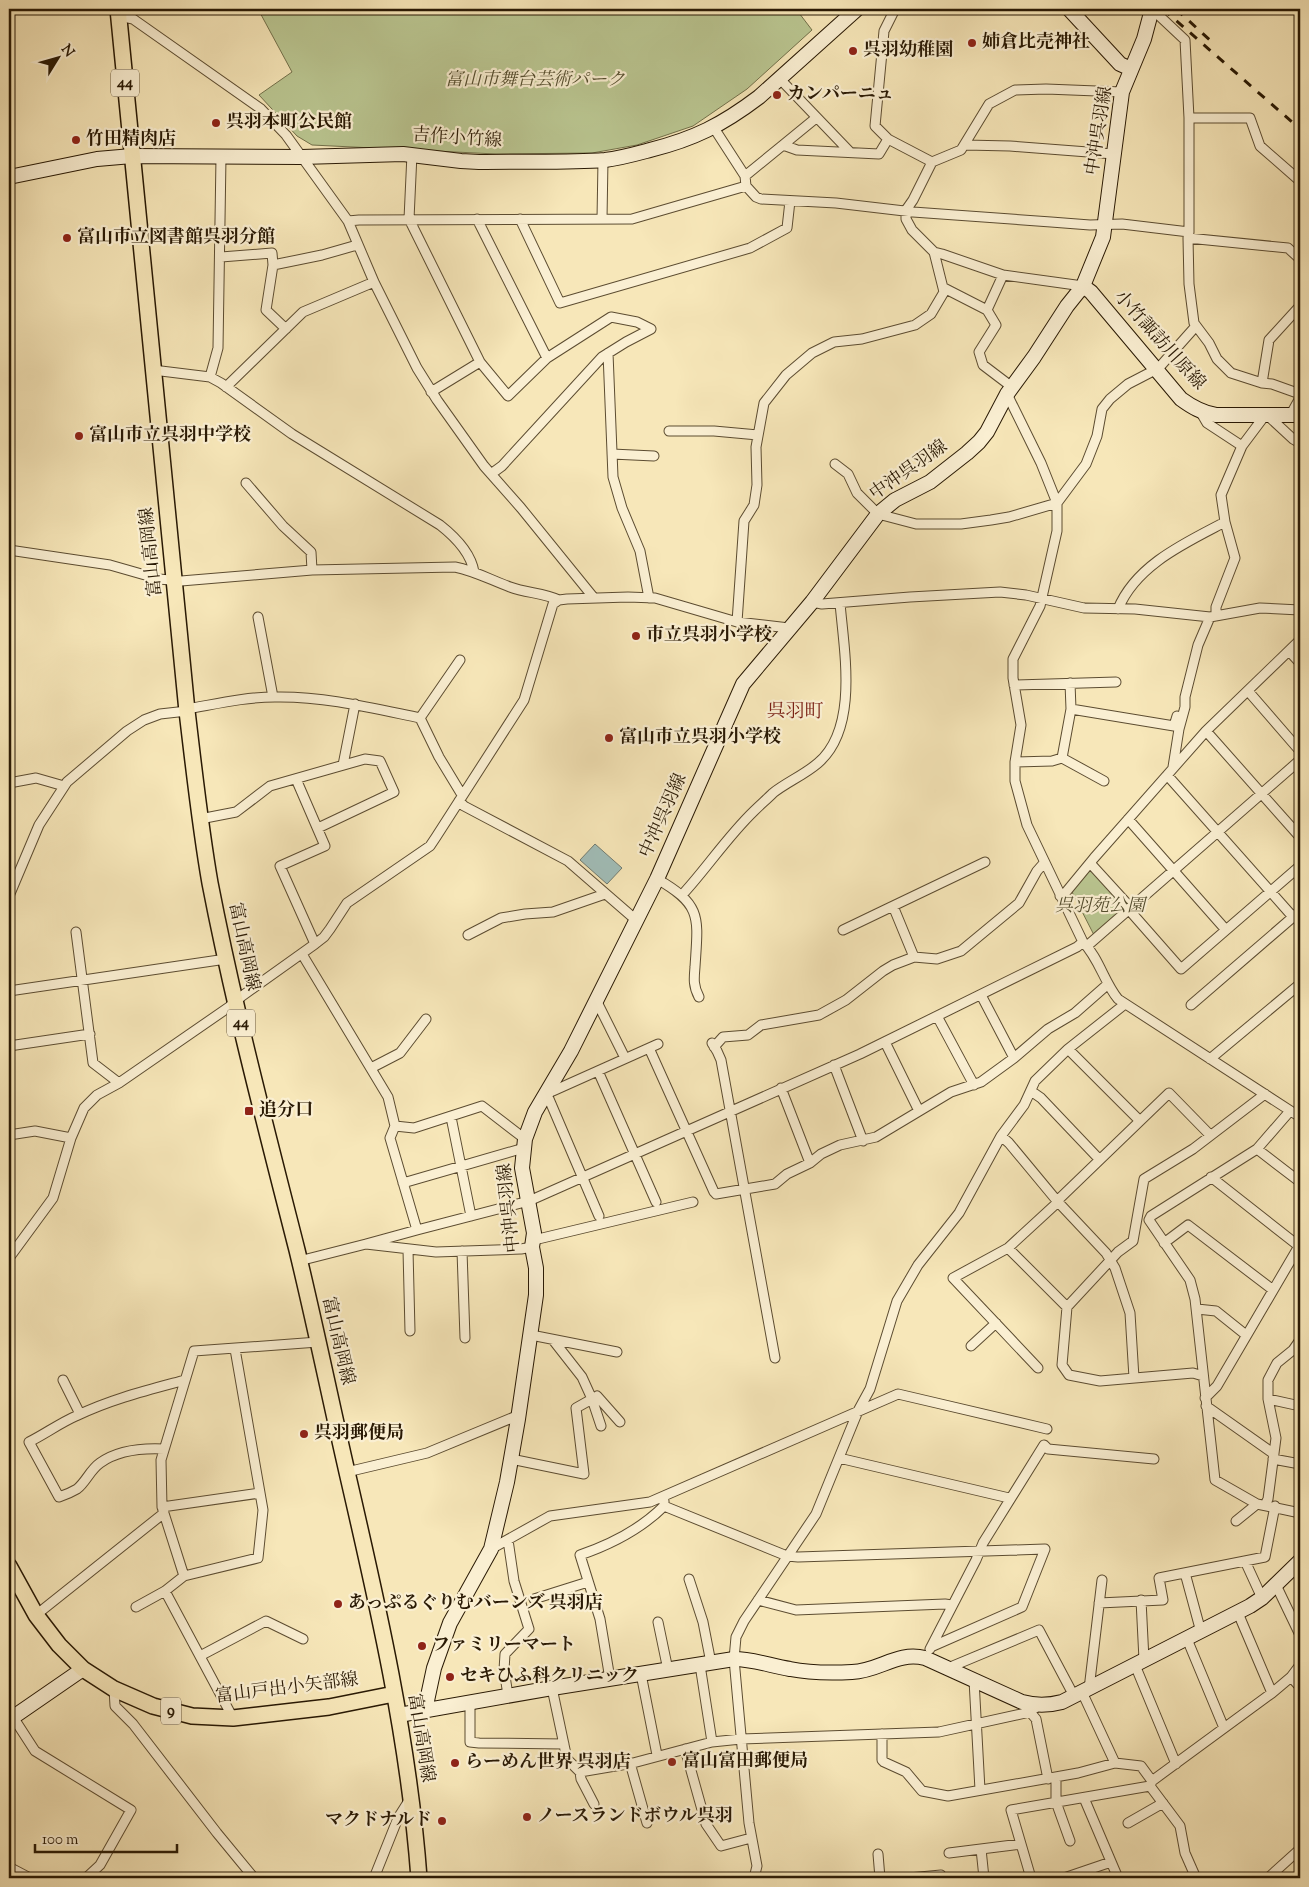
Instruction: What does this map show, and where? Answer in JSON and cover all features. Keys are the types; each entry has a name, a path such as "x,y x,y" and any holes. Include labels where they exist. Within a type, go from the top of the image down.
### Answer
{"main road":[{"name":"吉作小竹線","path":"9,177 97,159 132,156 302,157 412,154 479,162 603,160 632,155 680,142 714,128 759,98 857,9"},
{"path":"1069,9 1120,64 1131,69"},
{"name":"中沖呉羽線","path":"426,1710 434,1668 450,1623 490,1549 511,1459 536,1295 534,1233 522,1168 524,1143 535,1112 572,1051 657,879 743,684 812,602 878,514 895,500 930,482 968,453 987,432 1009,390 1083,286 1096,257 1106,224 1122,92 1144,39 1152,9"},
{"name":"富山高岡線","path":"119,12 187,710 200,819 210,882 226,959 318,1342 380,1616 408,1765 419,1878"},
{"name":"小竹諏訪川原線","path":"1083,286 1091,292 1181,399 1200,411 1216,415 1295,412"},
{"path":"399,1715 508,1695 734,1660 816,1672 852,1672 874,1668 904,1656 928,1652 948,1668 1034,1709 1062,1702 1238,1613 1262,1598 1300,1560"},
{"name":"富山戸出小矢部線","path":"9,1566 36,1615 59,1645 83,1669 114,1689 153,1706 192,1716 233,1718 329,1706 394,1694"},
{"path":"11,1719 83,1669"}],"street":[{"path":"895,9 884,31 875,126 888,139 932,162"},
{"path":"1152,9 1185,40 1189,118 1188,235 1190,297 1196,326 1226,370 1300,394"},
{"path":"119,12 261,109 286,135 348,221 374,282 431,392 490,474 521,508 594,598"},
{"path":"779,78 850,152"},
{"path":"737,622 744,521 754,505 757,485 755,456 762,409 768,396 791,370 812,353 834,342 862,339 915,325 931,314 941,297 944,288 934,252 912,230 906,219 906,210 932,162 961,150 989,104 1015,90 1046,89 1122,92"},
{"path":"745,176 816,118"},
{"path":"1189,118 1250,118 1260,146 1300,181"},
{"path":"714,128 745,176 746,186 756,197 761,199 836,203 1060,223 1090,225 1122,224 1288,248 1300,259"},
{"path":"783,145 797,150 879,154 888,139"},
{"path":"965,145 1010,146 1114,154"},
{"path":"412,154 409,220 480,362 508,396 546,358 611,318 637,322 651,329 608,353 588,372 502,466 490,474"},
{"path":"210,377 218,348 221,257 221,157"},
{"path":"602,219 603,160"},
{"path":"348,221 632,218 746,186"},
{"path":"520,220 560,303 750,248 787,228 790,201"},
{"path":"477,219 546,358"},
{"path":"273,265 322,255 357,245"},
{"path":"221,257 272,252 273,265 266,310 286,329"},
{"path":"934,252 1003,275 1083,286"},
{"path":"986,310 1003,275"},
{"path":"226,387 303,312 374,282"},
{"path":"944,288 986,310 996,325 979,352 983,365 1009,390 1057,503 1058,531 1042,599 1013,660 1014,685 1021,725 1015,762 1015,781 1027,825 1085,944 1118,999 1300,1118"},
{"path":"1262,383 1269,340 1300,306"},
{"path":"835,464 848,474 857,493 878,514 916,524 961,524 1009,517 1057,503 1086,464 1097,436 1101,413 1106,403 1128,384 1156,371 1196,326"},
{"path":"608,353 614,477 617,492 640,551 649,598"},
{"path":"431,392 480,362"},
{"path":"153,370 210,377 226,387 292,434 440,525 459,544 473,565 474,572"},
{"path":"1295,412 1300,398"},
{"path":"1200,411 1206,423 1242,446"},
{"path":"1173,767 1179,729 1185,707 1185,697 1198,645 1213,616 1236,558 1225,522 1221,495 1242,446 1266,414 1300,443"},
{"path":"669,430 714,430 758,435"},
{"path":"612,454 654,456"},
{"path":"246,483 283,526 311,552 312,570"},
{"path":"1118,609 1123,597 1131,586 1149,569 1172,551 1225,522"},
{"path":"9,550 110,565 159,579 174,580 312,570 455,567 474,572 510,587 559,600 655,598 737,622 789,628"},
{"path":"812,602 822,604 1000,592 1026,595 1084,608 1213,616 1260,608 1300,610"},
{"path":"9,1258 53,1198 72,1138 84,1108 97,1095 119,1083 302,954 330,929 347,902 430,846 524,700 550,611 553,604 559,600"},
{"path":"682,895 698,878 728,838 752,813 773,793 818,762 832,747 840,728 844,706 846,674 840,603"},
{"path":"258,617 273,696"},
{"path":"1060,896 1066,892 1206,730 1300,640"},
{"path":"1289,651 1300,663"},
{"path":"420,718 460,660"},
{"path":"1014,685 1116,682"},
{"path":"1062,758 1071,709 1070,683"},
{"path":"1248,690 1300,751"},
{"path":"9,896 39,824 66,782 127,730 144,720 160,714 240,699 273,696 308,697 355,704 420,718"},
{"path":"1071,709 1174,726 1180,704 1185,697"},
{"path":"343,765 355,704"},
{"path":"420,718 464,806 568,861 636,920"},
{"path":"1206,730 1300,837"},
{"path":"1015,762 1052,761 1062,758 1104,781"},
{"path":"200,819 236,812 270,786 365,759 380,761 394,792 318,828"},
{"path":"299,1261 529,1201 885,1042 1085,944 1131,910 1300,760"},
{"path":"1167,775 1270,892 1297,914 1191,1005"},
{"path":"9,783 36,778 64,786"},
{"path":"296,778 325,846 280,866 315,944"},
{"path":"1128,819 1226,930"},
{"path":"843,930 985,862"},
{"path":"1090,862 1181,969 1300,866"},
{"path":"774,1358 721,1060 713,1045 723,1036 748,1035 760,1025 811,1018 826,1013 883,971 914,957 937,959 961,951 1019,903 1037,871 1044,863"},
{"path":"657,879 682,895 693,907 697,940 693,984 699,997"},
{"path":"468,935 501,918 554,912 606,894"},
{"path":"893,906 914,957"},
{"path":"76,932 93,1063 119,1083"},
{"path":"302,954 388,1097 395,1126 390,1138 417,1230"},
{"path":"9,991 226,959"},
{"path":"649,1048 715,1193 745,1189 775,1184 787,1174 810,1163 821,1154 840,1145 876,1137 950,1092 974,1085 1014,1058 1048,1029 1075,1013 1108,984"},
{"path":"1210,1059 1300,984"},
{"path":"981,994 1014,1058"},
{"path":"596,1000 625,1058"},
{"path":"754,1878 756,1866 751,1838 734,1660 736,1637 758,1600 816,1514 858,1410 870,1389 894,1308 901,1291 918,1264 959,1213 1001,1136 1020,1110 1035,1081 1068,1049 1125,1004"},
{"path":"937,1016 974,1085"},
{"path":"371,1068 400,1053 426,1019"},
{"path":"9,1046 90,1034"},
{"path":"885,1042 919,1111"},
{"path":"599,1216 549,1099 544,1095 658,1044"},
{"path":"1068,1049 1140,1121"},
{"path":"834,1065 863,1141"},
{"path":"598,1071 656,1202"},
{"path":"781,1088 810,1163"},
{"path":"1031,1091 1041,1098 1099,1160"},
{"path":"1038,1368 953,1278 1008,1248 1058,1202 1169,1092 1210,1135"},
{"path":"1203,1376 1193,1373 1100,1381 1069,1375 1062,1365 1067,1307 1110,1260 1133,1241 1144,1179 1188,1152 1264,1094"},
{"path":"395,1126 414,1128 451,1118 482,1106 524,1143 461,1167 403,1183"},
{"path":"1290,1111 1257,1149 1151,1216 1150,1220 1190,1280 1196,1309 1215,1480 1266,1505 1300,1513"},
{"path":"451,1118 471,1216"},
{"path":"9,1135 35,1131 72,1138"},
{"path":"1001,1136 1110,1260 1130,1313 1134,1378"},
{"path":"1257,1149 1300,1182"},
{"path":"1206,1402 1300,1247 1210,1177"},
{"path":"366,1244 436,1252 533,1243 694,1202"},
{"path":"1164,1243 1188,1225 1273,1290"},
{"path":"1008,1248 1067,1307"},
{"path":"408,1250 410,1331"},
{"path":"462,1251 465,1338"},
{"path":"1196,1309 1216,1311 1246,1335"},
{"path":"971,1346 996,1323"},
{"path":"531,1335 617,1352"},
{"path":"553,1340 582,1377 601,1426"},
{"path":"184,1576 163,1510 161,1460 194,1351 318,1342"},
{"path":"1099,1603 1163,1600 1159,1578 1265,1558 1266,1505 1276,1438 1267,1386 1271,1371 1277,1362 1299,1345"},
{"path":"136,1607 165,1591 184,1576 258,1558 263,1510 235,1349"},
{"path":"63,1380 80,1414"},
{"path":"164,1449 143,1448 119,1454 100,1462 78,1488 59,1498 29,1442 80,1414 140,1392 185,1380"},
{"path":"490,1549 550,1516 664,1501 858,1410 898,1394 1047,1429"},
{"path":"511,1459 584,1474 576,1408 596,1396 620,1422"},
{"path":"1268,1399 1300,1406"},
{"path":"1206,1402 1273,1456 1300,1464"},
{"path":"347,1472 427,1453 519,1415"},
{"path":"928,1652 979,1551 1009,1498 1044,1445 1048,1449 1154,1459"},
{"path":"839,1458 1009,1498"},
{"path":"36,1615 163,1510 260,1494"},
{"path":"664,1501 787,1556 1045,1549 1022,1606 928,1652"},
{"path":"610,1679 600,1619 580,1555 604,1546 636,1530 651,1519 664,1501"},
{"path":"1236,1521 1266,1505"},
{"path":"508,1540 514,1581 529,1629 505,1654 504,1670 508,1695"},
{"path":"1245,1561 1262,1598"},
{"path":"1185,1573 1201,1632"},
{"path":"689,1579 703,1622 712,1742"},
{"path":"1082,1692 1102,1580"},
{"path":"534,1599 588,1582"},
{"path":"1276,1585 1300,1635"},
{"path":"165,1591 233,1718"},
{"path":"758,1600 796,1610 945,1604 952,1606"},
{"path":"1141,1600 1139,1662 1176,1764"},
{"path":"1238,1613 1272,1693"},
{"path":"200,1656 266,1620 303,1639"},
{"path":"658,1622 668,1670"},
{"path":"948,1668 1039,1630 1082,1692 1115,1763"},
{"path":"1187,1639 1224,1728"},
{"path":"1032,1878 1011,1810 1084,1798 1151,1783 1272,1693 1291,1677 1300,1665"},
{"path":"641,1674 657,1755"},
{"path":"1291,1677 1300,1687"},
{"path":"974,1680 980,1790"},
{"path":"552,1688 567,1759 580,1772 581,1779 594,1804"},
{"path":"114,1689 116,1706 133,1724 254,1878"},
{"path":"470,1702 470,1742 564,1744"},
{"path":"580,1772 630,1763 712,1742 741,1739 939,1732 1034,1709 1052,1778 1056,1802 1070,1841"},
{"path":"11,1719 35,1751 131,1810 100,1865 86,1878"},
{"path":"882,1734 882,1760 884,1762 906,1772 922,1791 948,1796 1052,1778 1115,1763 1141,1766 1163,1803 1180,1826 1184,1853 1196,1878"},
{"path":"685,1749 706,1824 721,1846 751,1838"},
{"path":"630,1763 647,1823"},
{"path":"374,1878 398,1818 411,1798"},
{"path":"1084,1798 1118,1878"},
{"path":"1128,1823 1163,1803"},
{"path":"950,1853 1021,1844"},
{"path":"981,1849 984,1878"},
{"path":"1268,1878 1300,1849"},
{"path":"878,1854 880,1878"},
{"path":"1064,1878 1111,1862"},
{"path":"9,1867 30,1878"},
{"path":"909,1878 941,1874"}],"green space":[{"name":"富山市舞台芸術パーク","path":"258,9 796,9 812,30 747,89 693,126 637,145 592,153 496,154 312,145 297,136 259,95 292,72"},
{"name":"呉羽苑公園","path":"1089,869 1124,906 1124,910 1094,935 1071,890"}],"water":[{"path":"595,844 622,868 607,884 580,860"}],"railway":[{"path":"1163,9 1300,129"},
{"path":"1176,9 1213,43"}],"place":[{"name":"姉倉比売神社","path":"972,43"},
{"name":"呉羽幼稚園","path":"853,51"},
{"name":"カンパーニュ","path":"777,95"},
{"name":"呉羽本町公民館","path":"216,123"},
{"name":"竹田精肉店","path":"76,140"},
{"name":"富山市立図書館呉羽分館","path":"67,238"},
{"name":"富山市立呉羽中学校","path":"79,436"},
{"name":"市立呉羽小学校","path":"636,636"},
{"name":"富山市立呉羽小学校","path":"609,738"},
{"name":"追分口","path":"249,1111"},
{"name":"呉羽郵便局","path":"304,1434"},
{"name":"あっぷるぐりむバーンズ 呉羽店","path":"338,1604"},
{"name":"ファミリーマート","path":"422,1646"},
{"name":"セキひふ科クリニック","path":"450,1677"},
{"name":"富山富田郵便局","path":"672,1762"},
{"name":"らーめん世界 呉羽店","path":"455,1763"},
{"name":"ノースランドボウル呉羽","path":"527,1817"},
{"name":"マクドナルド","path":"442,1821"}],"district":[{"name":"呉羽町","path":"795,712"}]}
